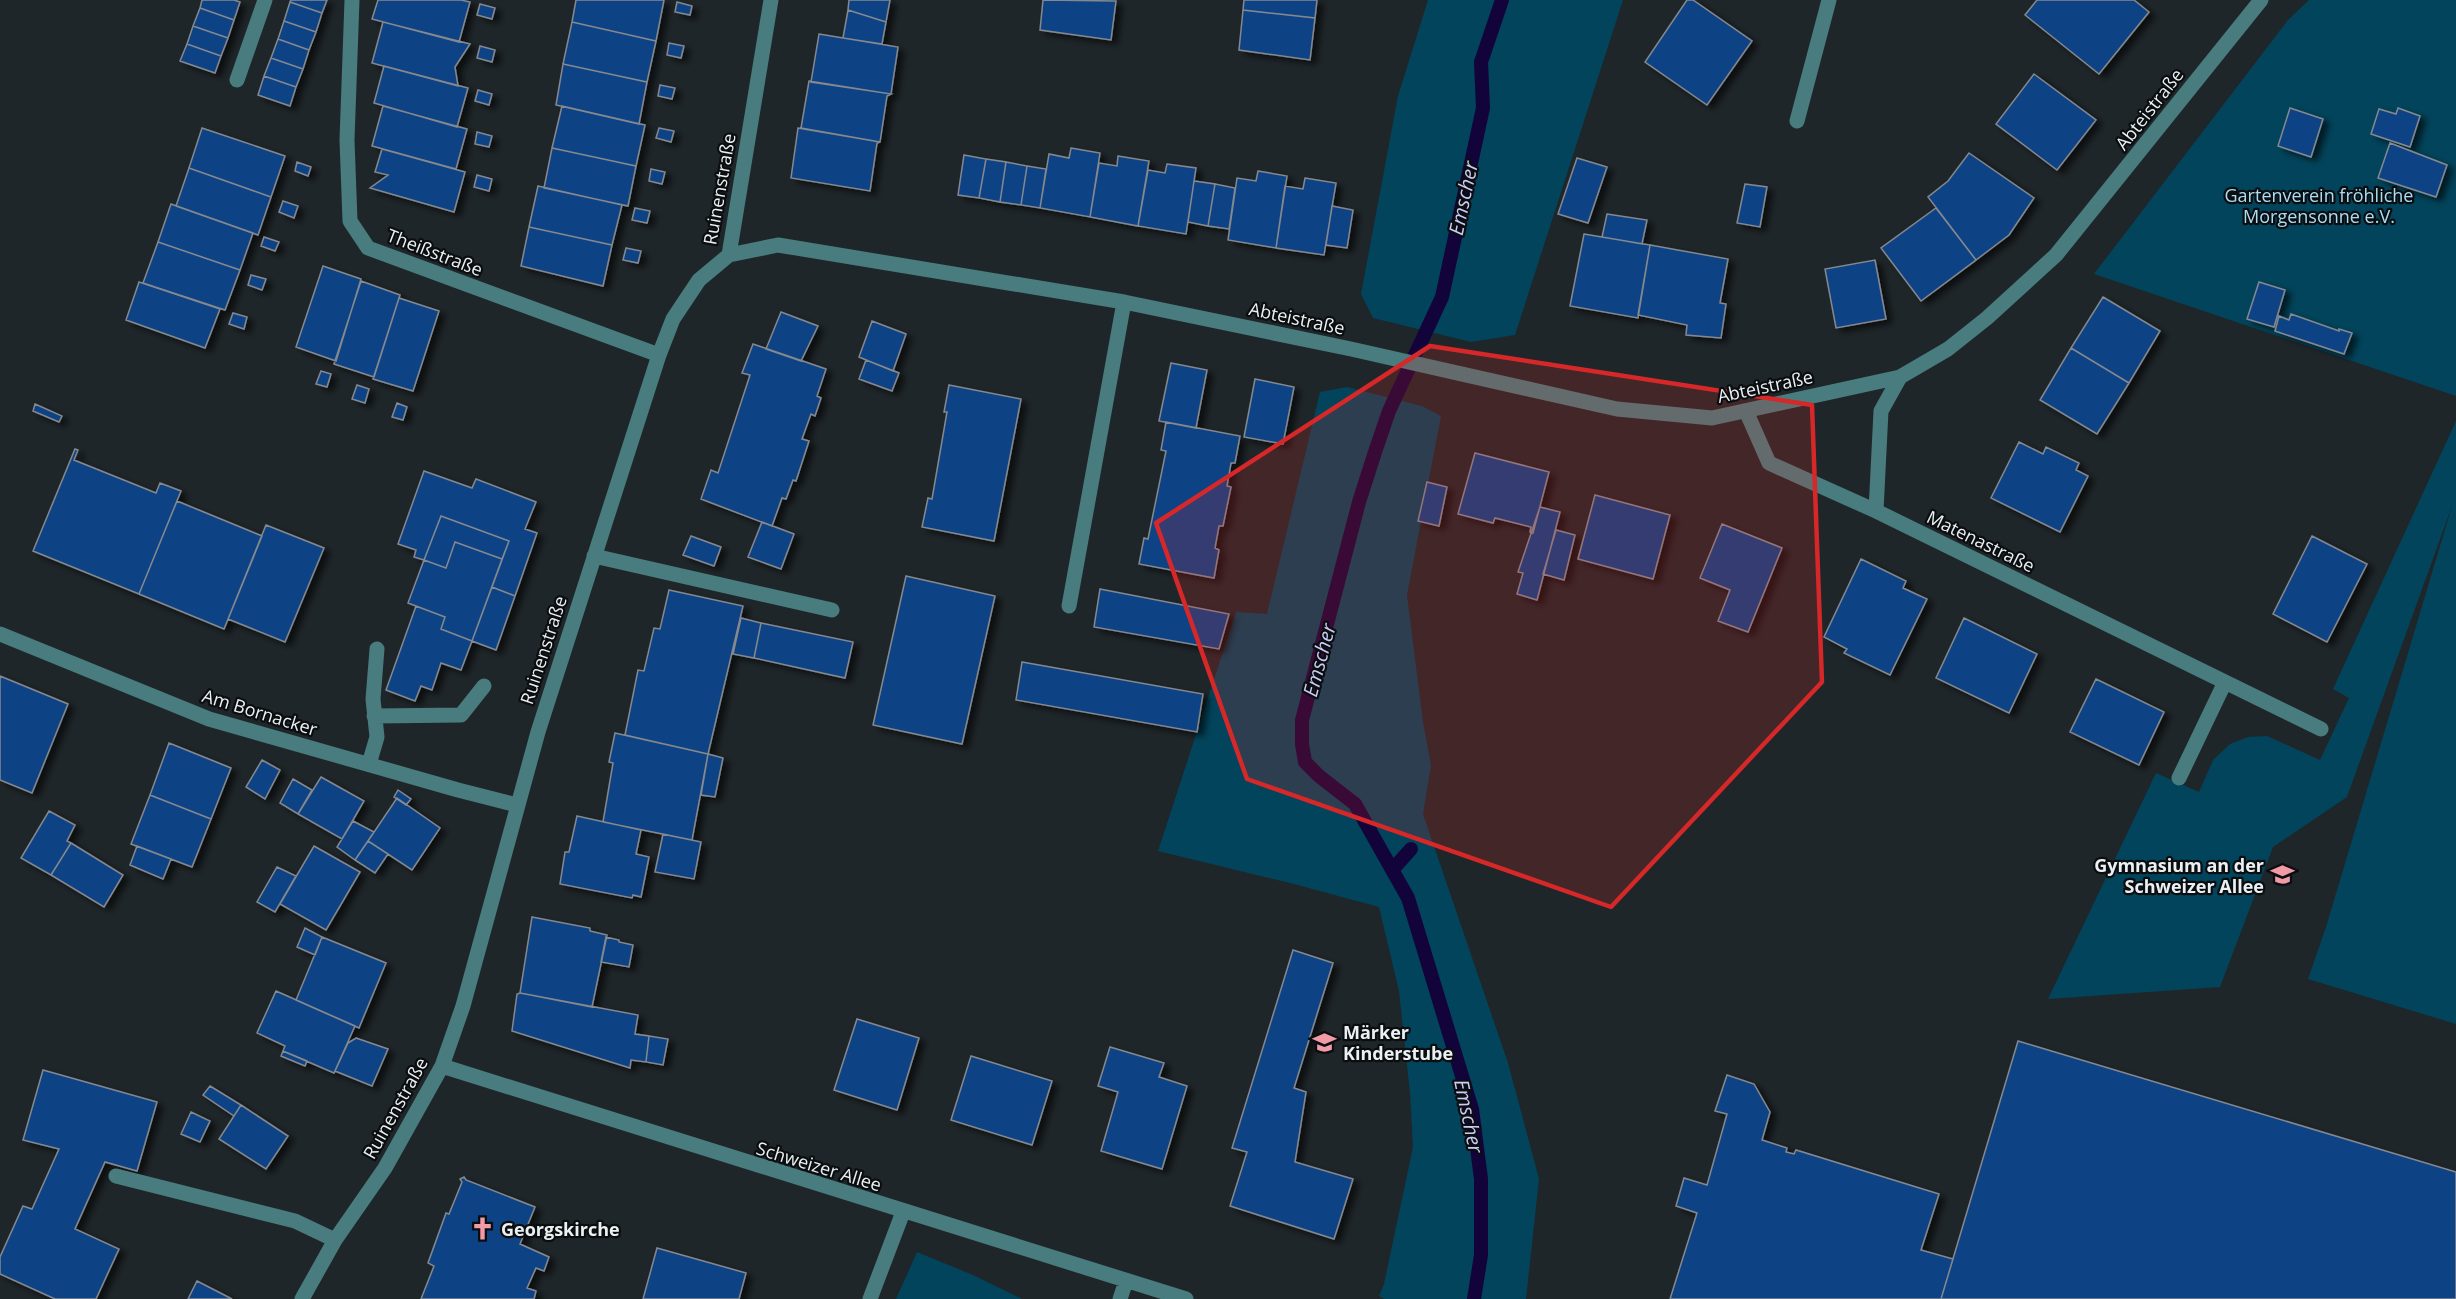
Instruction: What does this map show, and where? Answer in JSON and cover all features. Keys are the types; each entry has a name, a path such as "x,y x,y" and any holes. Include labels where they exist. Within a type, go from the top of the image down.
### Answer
{"street":[{"path":"237,80 265,0"},
{"name":"Theißstraße","path":"352,0 347,140 350,221 369,248 659,355"},
{"name":"Ruinenstraße","path":"302,1299 335,1240 385,1168 442,1066 463,1006 517,805 659,355 673,319 699,280 729,255 771,0"},
{"path":"1797,121 1829,0"},
{"name":"Abteistraße","path":"729,255 778,245 1124,302 1361,351 1617,409 1712,418 1900,377 1948,349 1987,318 2056,255 2260,0"},
{"path":"1069,606 1124,302"},
{"path":"1876,511 1881,411 1900,377"},
{"name":"Matenastraße","path":"1746,411 1769,463 1876,511 2321,729"},
{"path":"594,556 832,610"},
{"name":"Am Bornacker","path":"0,634 209,719 517,805"},
{"path":"369,764 377,737 372,699 377,649"},
{"path":"2179,778 2225,682"},
{"path":"374,717 461,715 483,686"},
{"name":"Schweizer Allee","path":"442,1066 1186,1299"},
{"path":"116,1176 295,1221 335,1240"},
{"path":"870,1299 903,1212"},
{"path":"1120,1299 1126,1281"}],"highlighted area":[{"path":"1430,346 1812,405 1822,682 1611,907 1247,779 1156,523"}],"green space":[{"path":"1428,0 1623,0 1515,335 1471,342 1373,318 1361,294 1398,96"},
{"name":"Gartenverein fröhliche Morgensonne e.V.","path":"2309,0 2456,0 2456,396 2094,274 2288,20"},
{"path":"1347,387 1422,406 1441,416 1407,595 1423,722 1431,765 1423,814 1508,1063 1539,1179 1526,1299 1384,1299 1379,1296 1384,1284 1413,1147 1410,1093 1399,991 1379,907 1158,851 1236,612 1267,614 1320,392"},
{"path":"2456,421 2456,1024 2308,979 2326,927 2452,506 2347,797 2273,847 2220,987 2048,999 2156,773 2199,792 2213,760 2230,744 2248,737 2267,736 2320,760 2349,698 2333,689"},
{"path":"917,1252 973,1275 1022,1299 896,1299"}],"building":[{"path":"202,0 240,2 234,20 200,8"},
{"path":"291,0 327,0 322,13 290,2"},
{"path":"378,0 461,0 470,2 459,42 372,19"},
{"path":"576,0 664,0 656,41 572,22"},
{"path":"849,0 890,0 886,22 848,10"},
{"path":"1043,0 1116,1 1111,40 1040,30"},
{"path":"1244,0 1317,0 1315,18 1243,10"},
{"path":"1687,0 1693,0 1752,41 1707,105 1645,62"},
{"path":"2037,0 2134,0 2149,12 2099,74 2025,15"},
{"path":"290,2 322,13 316,32 284,21"},
{"path":"677,2 692,6 690,15 675,12"},
{"path":"480,4 495,8 492,19 477,15"},
{"path":"200,8 234,20 228,38 193,26"},
{"path":"848,10 886,22 882,44 843,38"},
{"path":"1243,10 1315,18 1310,60 1239,50"},
{"path":"284,21 316,32 309,50 278,39"},
{"path":"383,22 470,44 455,67 458,86 372,63"},
{"path":"572,22 656,41 647,82 563,64"},
{"path":"193,26 228,38 221,56 187,44"},
{"path":"819,34 898,47 891,94 811,82"},
{"path":"278,39 309,50 303,69 271,58"},
{"path":"669,43 684,46 681,58 667,55"},
{"path":"187,44 221,56 215,73 180,61"},
{"path":"480,46 495,50 492,62 477,58"},
{"path":"271,58 303,69 296,87 264,76"},
{"path":"563,64 647,82 639,124 556,105"},
{"path":"384,66 468,88 457,127 374,103"},
{"path":"2034,74 2096,120 2057,170 1996,124"},
{"path":"264,76 296,87 290,106 258,95"},
{"path":"809,81 891,94 887,96 880,142 801,128"},
{"path":"660,85 675,88 672,99 658,96"},
{"path":"478,90 492,94 489,105 475,101"},
{"path":"383,106 467,129 456,169 372,146"},
{"path":"562,106 645,125 636,166 552,148"},
{"path":"2290,108 2323,119 2311,157 2278,146"},
{"path":"2398,108 2420,116 2410,147 2371,134 2379,109 2396,114"},
{"path":"202,128 285,156 271,197 189,168"},
{"path":"659,128 674,131 671,142 656,138"},
{"path":"798,128 880,142 877,143 870,191 791,178"},
{"path":"477,132 492,136 489,147 475,144"},
{"path":"2390,143 2447,165 2436,197 2378,178"},
{"path":"552,148 636,166 628,206 544,188"},
{"path":"1071,148 1100,153 1090,217 1040,208 1049,154 1069,158"},
{"path":"382,149 465,172 454,212 370,188 388,175 375,172"},
{"path":"1969,153 2034,198 2009,235 1976,260 1928,197 1948,181"},
{"path":"964,155 986,159 979,198 958,195"},
{"path":"1118,156 1149,161 1138,226 1090,217 1099,163 1117,166"},
{"path":"1577,158 1607,167 1588,223 1558,214"},
{"path":"986,159 1006,162 1000,202 979,198"},
{"path":"297,162 311,167 308,176 295,171"},
{"path":"1006,162 1027,166 1021,205 1000,202"},
{"path":"1167,164 1196,168 1186,234 1138,226 1148,170 1165,173"},
{"path":"1027,166 1046,169 1040,208 1021,205"},
{"path":"189,168 271,197 258,235 176,206"},
{"path":"651,169 665,172 662,184 649,181"},
{"path":"1258,171 1287,176 1276,248 1228,240 1237,178 1256,181"},
{"path":"477,175 492,179 489,191 474,187"},
{"path":"1305,178 1336,183 1324,255 1276,248 1285,186 1303,189"},
{"path":"1194,181 1215,184 1208,226 1188,222"},
{"path":"1215,184 1235,188 1229,229 1208,226"},
{"path":"1745,184 1767,187 1760,227 1737,223"},
{"path":"538,186 622,205 612,245 529,227"},
{"path":"283,201 298,206 294,218 279,212"},
{"path":"171,204 253,233 240,270 158,242"},
{"path":"1332,206 1353,210 1347,248 1326,245"},
{"path":"635,208 650,211 647,223 632,220"},
{"path":"1936,208 1976,260 1921,301 1881,248"},
{"path":"1607,214 1647,220 1642,244 1602,237"},
{"path":"529,227 612,245 603,286 521,266"},
{"path":"1584,234 1650,245 1638,318 1570,306"},
{"path":"264,237 279,242 275,251 261,246"},
{"path":"158,242 240,270 225,310 143,283"},
{"path":"1650,245 1728,259 1720,303 1726,304 1721,338 1686,335 1687,325 1638,315"},
{"path":"626,248 641,251 638,263 623,260"},
{"path":"1875,260 1886,319 1836,328 1825,269"},
{"path":"323,266 361,279 336,361 296,347"},
{"path":"251,275 266,279 262,290 248,285"},
{"path":"361,281 400,295 374,377 334,364"},
{"path":"139,282 220,309 205,348 126,320"},
{"path":"2259,282 2285,290 2274,327 2247,319"},
{"path":"2103,297 2160,331 2129,383 2071,348"},
{"path":"399,298 439,311 413,391 373,379"},
{"path":"781,312 818,326 801,361 766,349"},
{"path":"233,313 247,317 244,329 229,324"},
{"path":"2291,314 2339,331 2339,329 2352,333 2344,354 2275,331 2279,316 2289,320"},
{"path":"872,321 906,334 893,371 859,357"},
{"path":"753,344 826,369 817,396 821,398 815,416 811,414 802,439 809,441 796,481 793,480 786,499 782,498 772,526 701,499 711,470 718,473 750,375 742,373"},
{"path":"2071,348 2129,383 2097,434 2040,400"},
{"path":"866,360 899,373 892,391 859,379"},
{"path":"1171,363 1207,370 1196,428 1159,421"},
{"path":"321,371 331,374 327,387 316,384"},
{"path":"1255,379 1294,387 1283,444 1244,437"},
{"path":"357,385 369,389 365,403 352,399"},
{"path":"949,385 1021,399 994,541 922,527 928,498 932,499 947,412 944,412"},
{"path":"397,403 407,407 403,420 392,417"},
{"path":"35,404 62,416 59,422 33,411"},
{"path":"1166,422 1240,436 1235,463 1231,463 1227,486 1231,487 1223,526 1219,526 1215,548 1219,550 1214,578 1139,564 1144,538 1148,539 1166,451 1161,450"},
{"path":"2019,442 2043,454 2046,447 2079,463 2076,470 2088,476 2060,532 1991,498"},
{"path":"75,449 78,450 74,460 156,493 160,483 181,491 139,594 33,551"},
{"path":"1475,453 1549,472 1533,533 1530,532 1531,527 1495,518 1493,523 1458,514"},
{"path":"424,471 472,488 476,479 536,502 525,529 537,533 515,596 492,587 509,541 441,516 424,560 414,557 416,550 398,544"},
{"path":"1427,482 1447,487 1439,526 1418,521"},
{"path":"1595,495 1670,515 1653,579 1578,559"},
{"path":"177,501 262,536 224,629 139,594"},
{"path":"1540,507 1560,512 1537,600 1517,594 1523,573 1518,572"},
{"path":"441,516 509,541 502,559 455,542 446,568 424,560"},
{"path":"762,522 794,534 781,569 748,557"},
{"path":"1722,524 1782,548 1748,632 1718,621 1730,590 1700,578"},
{"path":"266,525 324,548 285,642 228,619"},
{"path":"1556,530 1575,535 1564,580 1543,574"},
{"path":"691,536 721,547 714,566 683,555"},
{"path":"2312,536 2367,564 2327,642 2273,614"},
{"path":"455,542 502,559 472,641 441,629 445,617 408,603 424,560 446,568"},
{"path":"1861,559 1906,581 1903,588 1927,599 1890,675 1844,653 1847,649 1824,637"},
{"path":"906,576 995,596 962,744 873,725"},
{"path":"492,587 515,596 496,650 472,641"},
{"path":"1100,589 1229,614 1219,649 1094,627"},
{"path":"669,590 743,606 708,754 625,735 638,670 644,671 654,628 660,629"},
{"path":"416,606 445,617 441,629 472,641 461,670 441,663 432,690 421,686 415,701 386,690"},
{"path":"741,618 761,623 754,658 733,654"},
{"path":"1964,618 2037,654 2009,713 1936,678"},
{"path":"761,623 853,642 845,678 754,658"},
{"path":"1022,662 1203,694 1197,732 1016,700"},
{"path":"0,676 68,704 32,793 0,780"},
{"path":"2096,679 2164,712 2139,765 2070,732"},
{"path":"615,733 708,754 692,840 603,822 613,763 609,762"},
{"path":"169,743 231,768 211,819 150,795"},
{"path":"708,754 723,758 715,797 701,795"},
{"path":"262,760 280,770 265,799 246,787"},
{"path":"321,777 364,801 342,839 298,814"},
{"path":"293,779 312,790 298,814 280,803"},
{"path":"398,790 411,799 406,805 394,797"},
{"path":"150,795 211,819 192,867 131,844"},
{"path":"397,798 440,828 412,870 368,841"},
{"path":"49,811 75,825 67,841 71,843 51,875 21,858"},
{"path":"577,816 641,830 636,854 649,857 641,897 633,895 632,898 560,884 565,852 569,852"},
{"path":"353,821 374,832 355,860 337,847"},
{"path":"663,834 701,842 694,879 655,872"},
{"path":"368,841 388,854 375,873 355,860"},
{"path":"71,843 123,875 104,907 51,875"},
{"path":"137,846 171,859 163,879 130,865"},
{"path":"314,846 360,872 326,930 280,904"},
{"path":"277,867 296,876 275,912 257,902"},
{"path":"532,917 590,928 590,931 607,935 592,1007 520,993"},
{"path":"305,928 322,937 315,955 297,947"},
{"path":"322,937 386,963 359,1028 296,1000"},
{"path":"606,937 633,945 629,967 601,962"},
{"path":"1293,950 1333,963 1294,1088 1306,1092 1295,1162 1353,1179 1334,1239 1230,1206 1247,1152 1232,1148"},
{"path":"276,991 355,1026 334,1073 283,1051 285,1046 257,1033"},
{"path":"517,994 638,1015 635,1034 649,1036 646,1062 631,1060 630,1068 512,1031"},
{"path":"857,1019 919,1038 897,1110 834,1090"},
{"path":"649,1036 668,1039 663,1065 646,1062"},
{"path":"356,1038 388,1049 372,1086 335,1071 348,1043"},
{"path":"2018,1041 2456,1172 2456,1299 1941,1299"},
{"path":"1110,1047 1164,1063 1159,1077 1187,1086 1162,1169 1101,1151 1118,1092 1098,1086"},
{"path":"283,1051 307,1061 305,1066 281,1056"},
{"path":"971,1056 1052,1081 1032,1145 951,1120"},
{"path":"43,1070 157,1102 137,1171 105,1162 75,1229 119,1249 96,1299 55,1299 0,1274 0,1257 23,1206 32,1209 59,1149 23,1140"},
{"path":"1727,1075 1754,1084 1770,1112 1762,1140 1787,1148 1786,1152 1794,1154 1796,1150 1939,1194 1921,1250 1953,1259 1941,1299 1670,1299 1697,1213 1676,1206 1684,1178 1707,1185 1727,1114 1715,1111"},
{"path":"210,1086 241,1105 234,1116 203,1095"},
{"path":"241,1105 288,1136 266,1169 219,1139"},
{"path":"191,1112 210,1121 200,1142 181,1134"},
{"name":"Georgskirche","path":"464,1177 466,1180 535,1207 520,1244 549,1257 544,1271 536,1268 527,1288 536,1291 534,1299 421,1299 434,1266 428,1263 446,1213 449,1214 462,1182 460,1179"},
{"path":"657,1248 746,1273 739,1299 643,1299"},
{"path":"197,1281 232,1299 188,1299"}],"waterway":[{"name":"Emscher","path":"1474,1299 1481,1255 1481,1179 1472,1109 1408,898 1355,804 1305,762 1302,720 1359,502 1375,452 1389,411 1442,297 1483,108 1481,62 1502,0"},
{"path":"1393,869 1411,849"}],"place":[{"name":"Gymnasium an der Schweizer Allee","path":"2282,875"},
{"name":"Märker Kinderstube","path":"1325,1042"},
{"name":"Georgskirche","path":"483,1229"}]}
